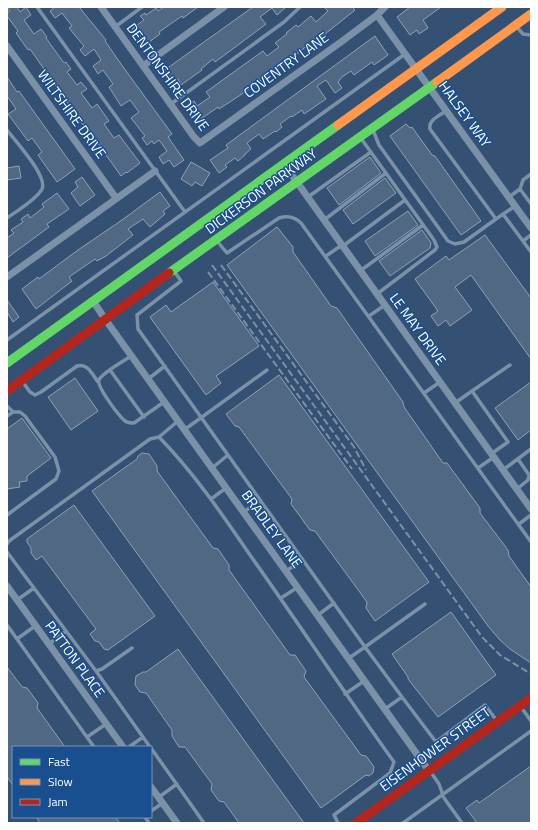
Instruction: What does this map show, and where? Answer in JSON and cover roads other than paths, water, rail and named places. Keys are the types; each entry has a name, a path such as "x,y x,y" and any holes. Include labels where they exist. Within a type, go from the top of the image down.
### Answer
{"main road":[{"name":"DICKERSON PARKWAY","path":"7,363 502,7"},
{"name":"DICKERSON PARKWAY","path":"7,390 531,14"},
{"name":"EISENHOWER STREET","path":"356,823 531,698"}],"street":[{"name":"DENTONSHIRE DRIVE","path":"100,7 194,137 200,143"},
{"path":"143,66 224,7"},
{"name":"COVENTRY LANE","path":"200,143 385,7"},
{"name":"HALSEY WAY","path":"377,14 531,228"},
{"name":"WILTSHIRE DRIVE","path":"7,46 116,198"},
{"name":"LE MAY DRIVE","path":"284,164 531,509"},
{"path":"7,277 155,171"},
{"name":"BRADLEY LANE","path":"93,302 429,770"},
{"name":"PATTON PLACE","path":"7,586 122,746"},
{"path":"152,788 177,823"}],"lane":[{"path":"37,7 185,212"},
{"path":"115,26 142,7"},
{"path":"171,104 284,22 300,7"},
{"path":"515,25 523,34 531,35"},
{"path":"7,340 406,54"},
{"path":"446,110 431,121 429,125 430,129 496,219"},
{"path":"372,128 379,145 448,241 455,244 464,242 515,206"},
{"path":"7,130 37,169 43,181 43,186 37,195 7,218"},
{"path":"360,137 434,240 437,247 377,294"},
{"path":"308,196 371,152"},
{"path":"324,220 386,173"},
{"path":"508,197 520,189 523,180 531,174"},
{"path":"520,189 531,204"},
{"path":"526,197 531,193"},
{"path":"326,256 405,200"},
{"path":"503,214 531,252"},
{"path":"216,240 227,253 279,218 296,218 302,223 531,542"},
{"path":"360,270 424,226"},
{"path":"523,241 531,235"},
{"path":"173,270 181,282 137,315 138,329 365,647 436,742 485,705 497,722"},
{"path":"369,316 385,305"},
{"path":"98,382 100,378 110,370 131,356"},
{"path":"455,403 510,364"},
{"path":"21,380 30,392 35,395 77,366 86,366 98,382 100,388 126,421 134,424 164,402"},
{"path":"148,379 165,366"},
{"path":"110,370 144,417"},
{"path":"184,430 267,370"},
{"path":"424,393 440,382"},
{"path":"472,391 508,442 478,468"},
{"path":"7,406 13,412"},
{"path":"7,416 13,412 20,412 25,416 55,457 59,471 56,479 7,515"},
{"path":"7,544 9,541 150,439 159,437 178,421"},
{"path":"159,437 196,478 281,598 345,694 394,762 390,773 334,815 338,823"},
{"path":"503,470 531,449"},
{"path":"212,468 228,455"},
{"path":"517,489 528,480 529,475 518,459"},
{"path":"211,499 226,488"},
{"path":"244,512 260,500"},
{"path":"518,524 531,515"},
{"path":"7,552 96,671 150,746"},
{"path":"286,572 303,560"},
{"path":"281,598 298,587"},
{"path":"17,600 34,588"},
{"path":"318,615 334,603"},
{"path":"349,658 425,604"},
{"path":"7,625 93,746"},
{"path":"17,639 36,625"},
{"path":"49,644 66,631"},
{"path":"96,671 102,669 132,648"},
{"path":"345,694 364,680"},
{"path":"385,709 402,697"},
{"path":"520,706 531,721"},
{"path":"87,738 106,724"},
{"path":"403,823 531,731"},
{"path":"130,746 143,737"},
{"path":"152,749 204,823"},
{"path":"429,770 462,823"},
{"path":"152,810 177,784"}],"railway":[{"path":"212,265 482,637 500,655 531,674"},
{"path":"221,265 354,447 366,470"},
{"path":"208,272 352,469"}]}
